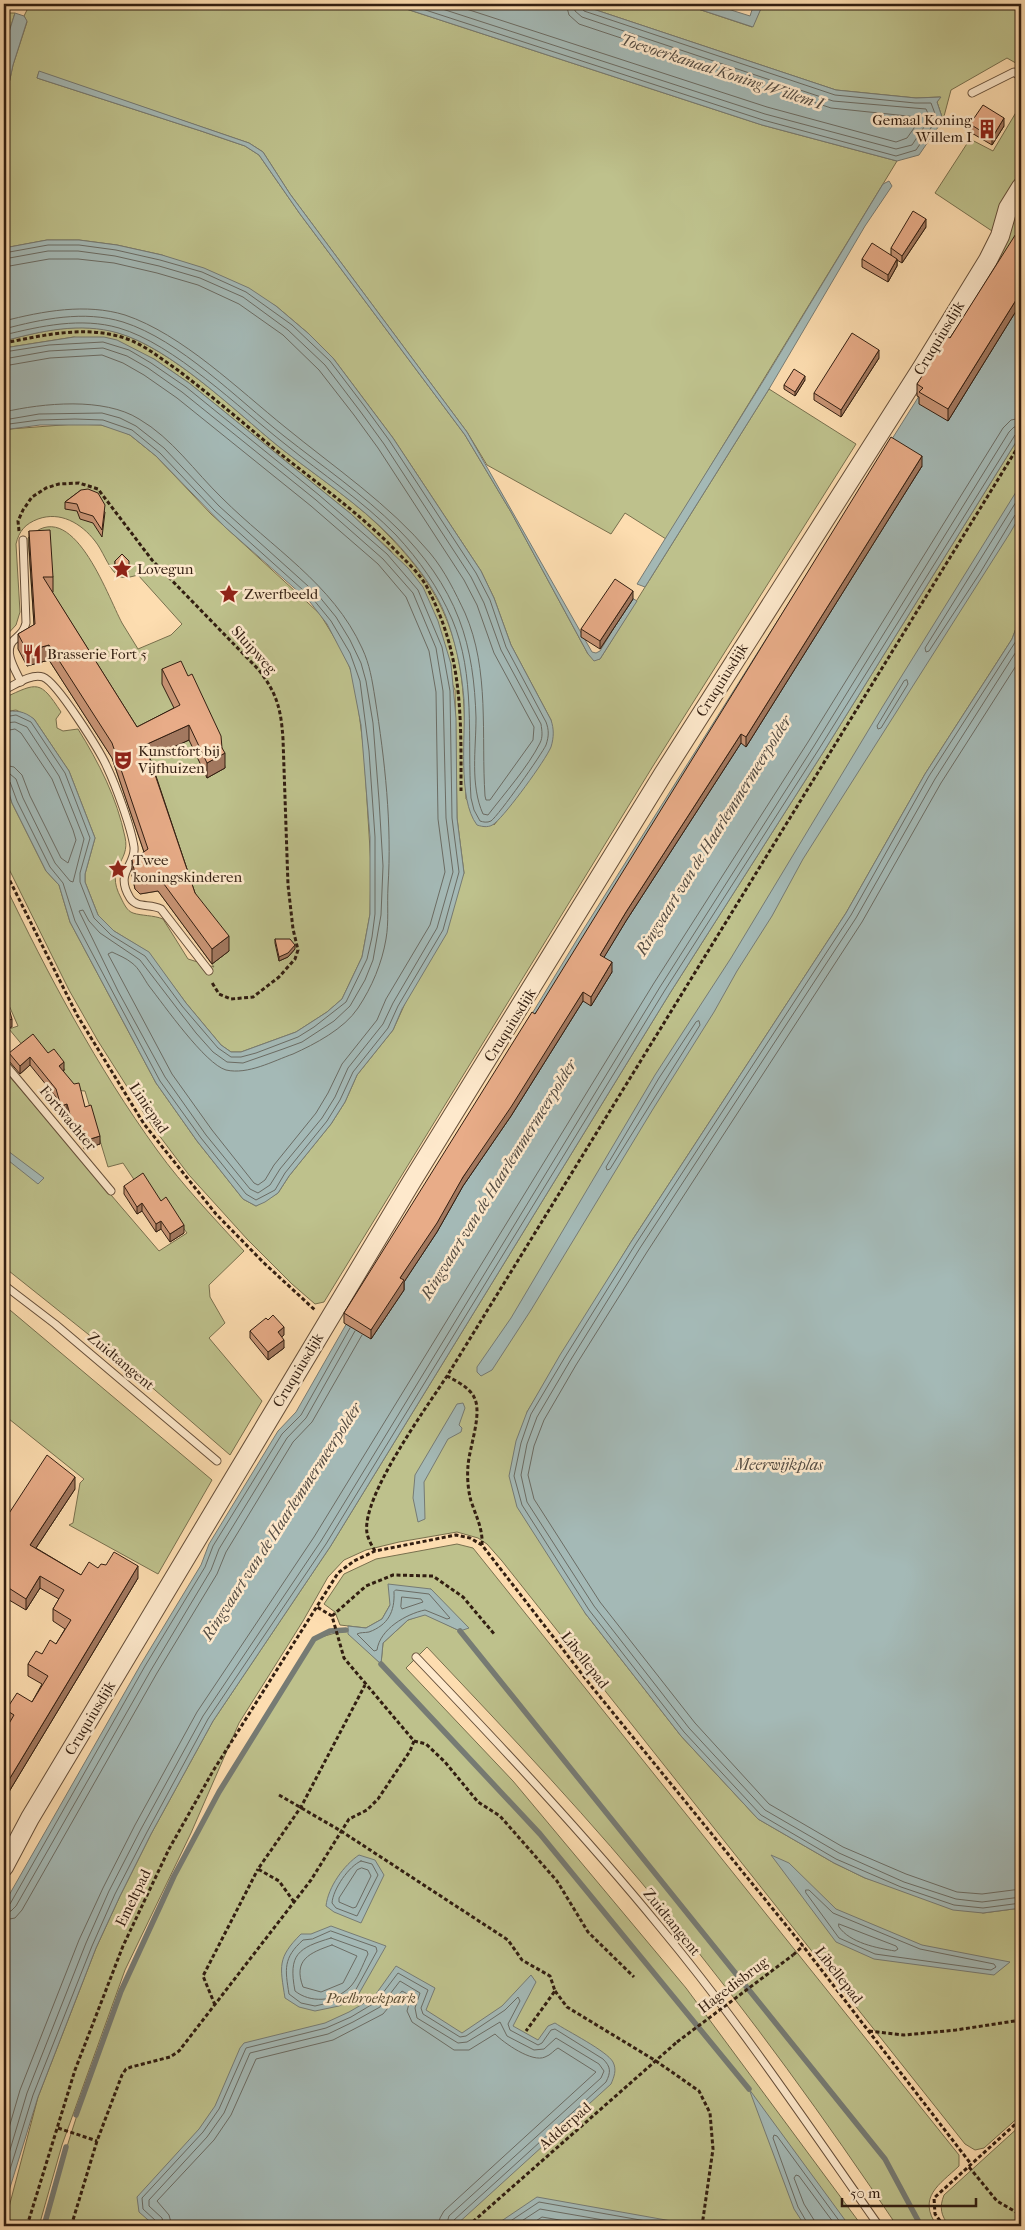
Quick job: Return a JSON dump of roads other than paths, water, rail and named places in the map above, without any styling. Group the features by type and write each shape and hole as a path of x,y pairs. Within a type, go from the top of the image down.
{"street":[{"name":"Cruquiusdijk","path":"4,1867 30,1818 329,1320 664,774 906,393 988,260 1000,236 1008,208 1021,187"}],"lane":[{"path":"972,93 1014,72 1021,77"},
{"path":"21,682 9,654 10,645 22,633 26,623 23,540"},
{"path":"4,690 37,677 43,677 53,684 95,745 108,769 133,844 133,856 124,876 131,899 135,904 161,909 209,971"},
{"name":"Fortwachter","path":"4,1063 111,1191"},
{"name":"Zuidtangent","path":"4,1285 107,1367 217,1461"},
{"name":"Zuidtangent","path":"416,1657 559,1808 661,1928 752,2046 879,2226"}],"water":[{"name":"Toevoerkanaal Koning Willem I","path":"391,4 578,4 836,90 916,98 941,97 937,102 943,120 919,155 897,161 762,125"},
{"path":"683,4 712,4 750,16 754,4 763,4 753,27"},
{"path":"15,13 24,16 27,21 13,65 4,107 4,48"},
{"path":"39,71 249,143 263,152 290,194 467,432 592,652 600,651 632,598 637,601 600,659 594,661 588,654 511,512 465,435 300,214 259,155 245,146 37,78"},
{"path":"889,181 892,186 865,226 769,389 645,587 637,584 883,184"},
{"name":"Ringvaart van de Haarlemmermeerpolder","path":"1021,234 1021,434 824,751 670,993 330,1547 213,1721 151,1834 96,1948 38,2097 4,2207 4,1904 141,1664 201,1565 209,1544 278,1431 296,1412 391,1246 578,938"},
{"path":"47,240 79,240 117,245 162,255 204,268 249,288 276,306 309,334 333,358 393,438 481,571 494,598 511,645 551,720 553,736 551,747 534,775 493,825 486,827 477,825 471,814 465,783 464,700 457,652 439,601 418,568 392,538 365,513 278,446 222,398 159,352 118,333 89,328 46,331 4,341 4,248"},
{"path":"74,337 104,337 117,340 154,359 189,383 351,514 408,568 423,587 438,621 451,664 456,718 457,818 464,873 447,933 402,1009 393,1030 357,1075 345,1102 331,1124 289,1176 278,1193 256,1206 243,1199 197,1141 156,1083 70,922 59,885 46,871 12,803 4,776 4,712 20,712 34,719 69,771 95,838 85,874 85,882 98,915 114,931 149,952 186,1003 221,1045 231,1052 241,1052 296,1032 327,1012 342,999 362,957 370,914 370,837 361,725 350,668 327,624 310,602 225,527 156,456 130,435 101,425 40,425 10,429 4,434 4,348"},
{"path":"1021,484 1021,514 1010,533 803,859 772,916 531,1310 492,1370 481,1376 477,1372 477,1367 511,1318 655,1075 731,958 883,706"},
{"name":"Meerwijkplas","path":"1021,615 1021,1908 983,1913 953,1910 865,1878 834,1863 758,1819 681,1736 585,1613 517,1507 509,1476 516,1441 527,1412 560,1355 631,1242 846,913 925,774 1012,639"},
{"path":"4,1148 44,1178 38,1184 4,1157"},
{"path":"463,1403 465,1408 459,1425 462,1428 461,1432 448,1439 424,1482 425,1519 418,1522 413,1498 415,1475 457,1404"},
{"path":"388,1584 431,1589 469,1628 460,1631 425,1615 408,1620 383,1643 381,1664 348,1634 348,1626 366,1628 382,1619 390,1605"},
{"path":"359,1855 375,1860 384,1875 361,1923 334,1912 326,1906 333,1884 353,1859"},
{"path":"771,1855 789,1863 836,1909 922,1945 1010,1962 994,1975 874,1959 836,1942"},
{"path":"331,1926 386,1946 357,1997 339,2006 315,2011 299,2007 285,1998 282,1978 284,1956 301,1934 311,1934"},
{"path":"396,1966 435,1988 426,2010 462,2033 502,2006 531,1975 536,1982 513,2026 538,2040 548,2026 555,2023 586,2041 603,2052 613,2062 615,2071 611,2084 455,2226 155,2226 139,2212 137,2197 199,2129 215,2106 240,2048 244,2043 325,2023 349,2012 373,1998"},
{"path":"749,2089 849,2226 805,2226 794,2209"},
{"path":"537,2197 694,2225 494,2226"}],"waterway":[{"path":"76,2115 121,1991 174,1876 219,1792 314,1639 330,1631 346,1630"},
{"path":"460,1631 885,2159 921,2226"},
{"path":"381,1664 540,1834 749,2089"},
{"path":"44,2226 66,2147"}],"place":[{"name":"Gemaal Koning Willem I","path":"987,129"},
{"name":"Lovegun","path":"122,569"},
{"name":"Zwerfbeeld","path":"229,594"},
{"name":"Brasserie Fort 5","path":"32,654"},
{"name":"Kunstfort bij Vijfhuizen","path":"123,760"},
{"name":"Twee koningskinderen","path":"118,869"}],"park label":[{"name":"Poelbroekpark","path":"371,1998"}]}
